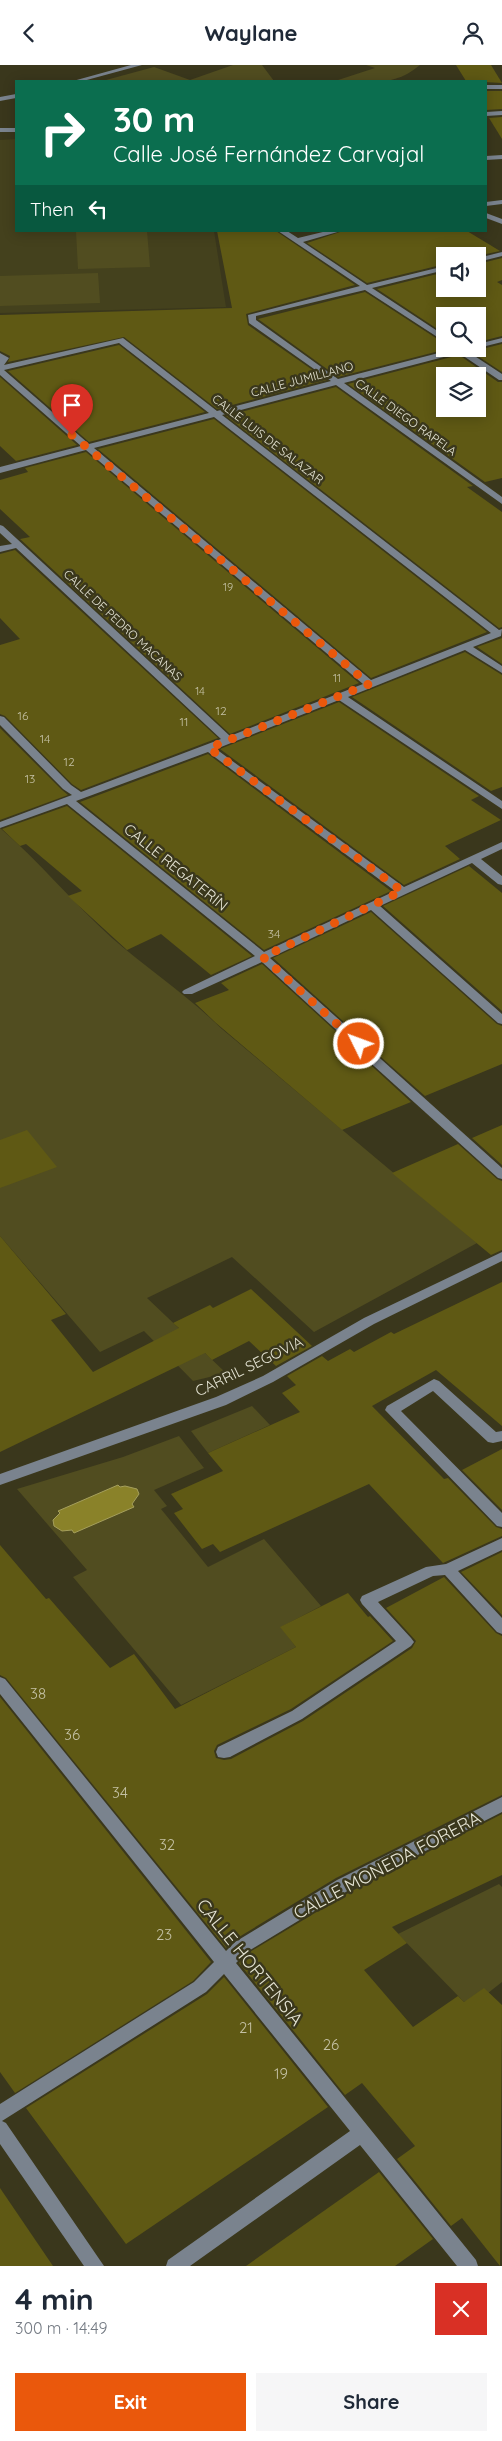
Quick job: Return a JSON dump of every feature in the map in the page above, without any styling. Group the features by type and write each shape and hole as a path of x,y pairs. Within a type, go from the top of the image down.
{"street":[{"path":"80,80 139,65"},
{"path":"487,87 502,87"},
{"path":"0,99 15,95"},
{"path":"487,114 502,113"},
{"path":"0,130 15,130"},
{"path":"487,158 502,157"},
{"path":"487,204 502,202"},
{"path":"487,215 502,222"},
{"path":"283,232 436,334"},
{"path":"296,241 333,232"},
{"path":"486,258 502,254"},
{"path":"363,287 436,269"},
{"name":"CALLE DIEGO RAPELA","path":"363,287 252,315 252,321 502,501"},
{"name":"CALLE LUIS DE SALAZAR","path":"0,368 120,340 500,633"},
{"path":"486,344 502,340"},
{"path":"0,355 5,359 0,368 87,447 369,684"},
{"name":"CALLE JUMILLANO","path":"0,470 436,356"},
{"path":"472,357 502,378"},
{"name":"CALLE DE PEDRO MACANAS","path":"0,528 228,741"},
{"path":"0,549 18,545"},
{"path":"1,825 76,799 228,741 500,633"},
{"path":"465,646 502,670"},
{"path":"340,696 502,806"},
{"name":"CALLE REGATERÍN","path":"0,719 67,787 76,799 263,957 359,1044"},
{"path":"209,748 402,891"},
{"path":"188,992 502,845"},
{"path":"473,858 502,881"},
{"path":"372,905 502,1020"},
{"path":"368,1054 502,1175"},
{"name":"CARRIL SEGOVIA","path":"0,1481 221,1401 268,1379 369,1321 502,1256"},
{"path":"502,1436 493,1437 434,1385 392,1410 502,1522"},
{"path":"224,1753 297,1715 406,1642 367,1600 431,1571 448,1569 502,1544"},
{"path":"448,1569 502,1628"},
{"name":"CALLE HORTENSIA","path":"0,1683 469,2266"},
{"name":"CALLE MONEDA FORERA","path":"0,2114 200,1987 241,1947 343,1885 502,1804"},
{"path":"0,2129 95,2266"},
{"path":"175,2266 362,2133"}],"shaded area":[{"path":"233,65 262,65 273,80 190,80"},
{"path":"366,65 420,65 400,77 390,80 338,80 375,68"},
{"path":"154,67 190,80 106,80"},
{"path":"15,139 15,232 214,232 226,307 0,313 0,140"},
{"path":"76,232 147,232 150,267 78,269"},
{"path":"98,273 100,303 0,306 0,276"},
{"path":"0,828 112,938 196,1005 222,1029 477,1243 314,1332 232,1257 147,1298 226,1373 193,1381 144,1331 100,1352 0,1236"},
{"path":"252,1406 270,1425 208,1453 191,1431"},
{"path":"179,1436 204,1468 154,1490 167,1506 161,1509 208,1567 264,1539 321,1606 281,1627 296,1647 181,1705 73,1577 87,1570 17,1489 123,1457"},
{"path":"118,1485 120,1487 125,1486 137,1489 139,1494 132,1504 134,1507 74,1533 72,1530 62,1531 54,1526 53,1520 60,1513 58,1511"},
{"path":"499,1884 502,1887 502,1982 488,1993 464,2002 398,1934"}],"building":[{"path":"456,65 491,65 502,83 487,82 487,80 465,80"},
{"path":"487,91 502,91 502,109 487,110"},
{"path":"502,117 502,139 489,118"},
{"path":"217,232 277,232 355,285 246,314 248,325 327,380 217,409 124,337 8,362 10,356 0,351 0,315 232,308"},
{"path":"340,232 469,232 500,251 486,254 486,247 436,247 436,266 367,283 307,243"},
{"path":"502,258 502,280 497,282 502,285 502,336 486,340 486,307 436,307 436,328 377,289 436,274 436,297 486,297 486,262"},
{"path":"365,292 436,338 436,352 338,377 258,319"},
{"path":"502,344 502,372 479,357 486,357 486,348"},
{"path":"119,345 205,412 89,442 8,371"},
{"path":"451,357 462,357 476,367 436,367 436,417 486,417 486,374 498,382 502,382 502,478 485,482 348,384"},
{"path":"0,377 77,445 16,461 0,446"},
{"path":"336,387 473,486 467,487 502,512 502,627 499,628 226,416"},
{"path":"214,419 487,632 371,678 98,449"},
{"path":"86,452 359,683 230,734 20,539 30,537 0,509 0,480 28,472 25,468"},
{"path":"15,550 218,738 81,790 72,784 5,716 0,714 0,645 20,639 0,618 0,554"},
{"path":"502,638 502,664 477,647"},
{"path":"465,652 502,675 502,787 491,791 352,697"},
{"path":"339,702 479,796 471,800 501,820 445,846 460,859 404,885 220,749"},
{"path":"0,728 62,790 68,795 0,820"},
{"path":"208,754 391,891 264,950 80,802"},
{"path":"67,806 252,956 211,975 161,934 127,950 68,896 82,891 26,844 20,846 2,829"},
{"path":"469,866 502,893 502,1011 383,906"},
{"path":"371,912 497,1024 502,1026 502,1064 425,1096 373,1050 364,1049 360,1053 363,1058 411,1102 342,1130 195,1003 229,990 221,983 262,964 354,1048 363,1049 367,1045 364,1040 273,958"},
{"path":"502,1125 502,1165 472,1138"},
{"path":"27,1130 57,1167 0,1188 0,1140"},
{"path":"458,1144 497,1179 502,1181 502,1250 491,1255 392,1173"},
{"path":"0,1236 66,1314 51,1320 93,1372 179,1328 173,1323 210,1305 213,1308 251,1289 312,1346 276,1366 249,1341 212,1360 205,1353 0,1452"},
{"path":"502,1282 502,1426 436,1370 372,1406 444,1479 448,1478 496,1527 502,1529 502,1536 443,1563 369,1484 220,1552 213,1544 202,1549 174,1513 183,1509 171,1494 223,1471 208,1453 300,1412 282,1393 296,1385 287,1376 322,1356 328,1361 350,1349 354,1352 391,1332 394,1334"},
{"path":"502,1449 502,1510 462,1470"},
{"path":"0,1545 46,1599 49,1598 110,1668 134,1654 175,1709 296,1647 280,1627 348,1593 368,1617 370,1616 393,1641 291,1709 217,1745 214,1751 216,1758 224,1760 231,1759 303,1721 412,1648 416,1641 386,1608 444,1577 496,1633 502,1636 502,1795 336,1878 234,1940 226,1948 6,1678 0,1675"},
{"path":"502,1552 502,1615 461,1572"},
{"path":"0,1697 211,1962 193,1981 15,2093 0,2072"},
{"path":"502,1814 502,1875 392,1927 407,1943 364,1970 413,2027 458,1996 464,2002 484,1988 502,2005 500,2266 462,2218 451,2226 397,2159 415,2146 362,2083 345,2095 239,1963 248,1953 350,1892"},
{"path":"224,1977 328,2107 126,2244 26,2108 207,1994"},
{"path":"379,2172 433,2239 395,2266 246,2266"},
{"path":"0,2188 53,2266 0,2266"}],"route":[{"path":"72,435 369,684 209,748 402,891 263,957 359,1044"}]}
